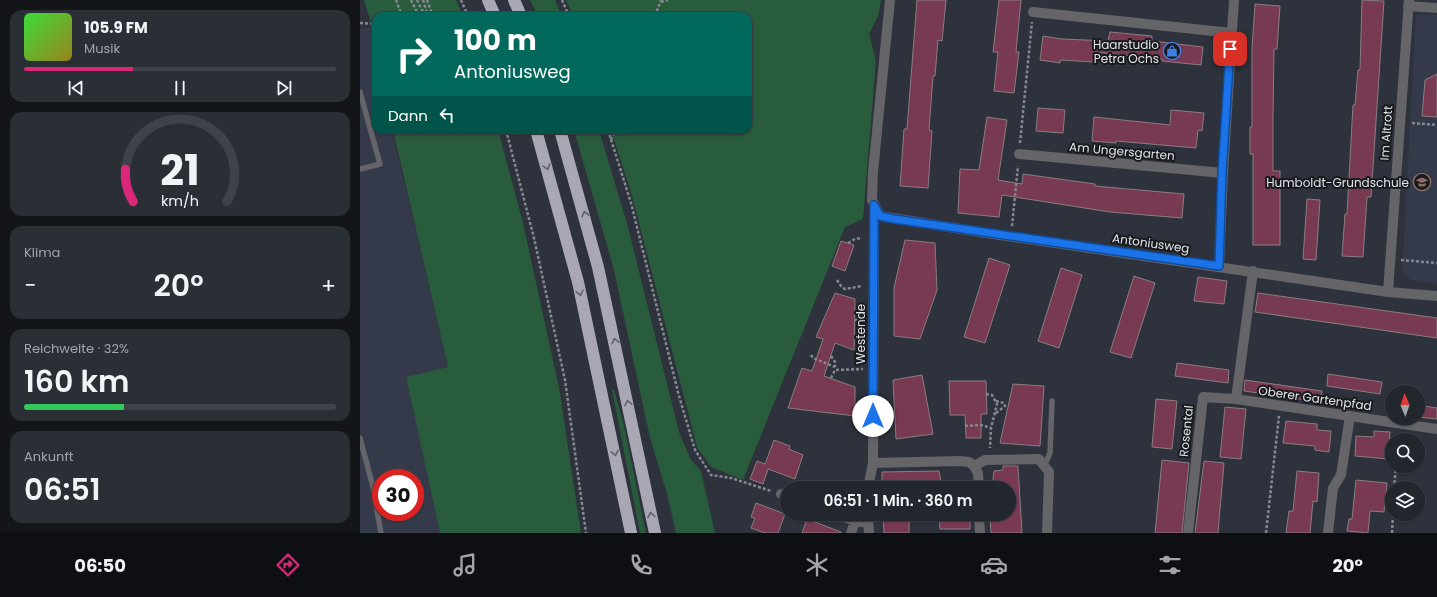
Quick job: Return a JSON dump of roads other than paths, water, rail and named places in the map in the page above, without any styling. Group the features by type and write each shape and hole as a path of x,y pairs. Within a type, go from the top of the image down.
{"highway":[{"path":"488,0 493,12"},
{"path":"514,0 519,12"},
{"path":"537,134 578,282 631,533"},
{"path":"561,134 598,267 655,533"}],"street":[{"name":"Westende","path":"869,481 873,463 873,202 875,156 890,0"},
{"path":"1219,266 1222,173 1234,0"},
{"path":"1409,3 1437,8"},
{"name":"Im Altrott","path":"1388,292 1409,3"},
{"path":"1033,12 1232,33"},
{"name":"Am Ungersgarten","path":"1019,154 1222,173"},
{"name":"Antoniusweg","path":"873,202 880,216 894,219 1388,292 1437,296"},
{"path":"1236,399 1253,271"},
{"name":"Rosental","path":"1188,533 1203,397 1236,399"},
{"name":"Oberer Gartenpfad","path":"1236,399 1437,429"},
{"path":"1328,533 1333,488 1341,475 1350,416"},
{"path":"974,466 985,460 1039,459 1049,472 1047,533"},
{"path":"873,463 969,462 974,466 978,473 979,481"},
{"path":"851,533 855,521 868,523"},
{"path":"979,521 980,533"}],"lane":[{"path":"360,92 380,164 360,169"},
{"path":"1044,466 1050,453 1052,401"},
{"path":"360,438 372,483 381,533"}],"place":[{"name":"Haarstudio Petra Ochs","path":"1172,51"},
{"name":"Humboldt-Grundschule","path":"1422,182"}]}
